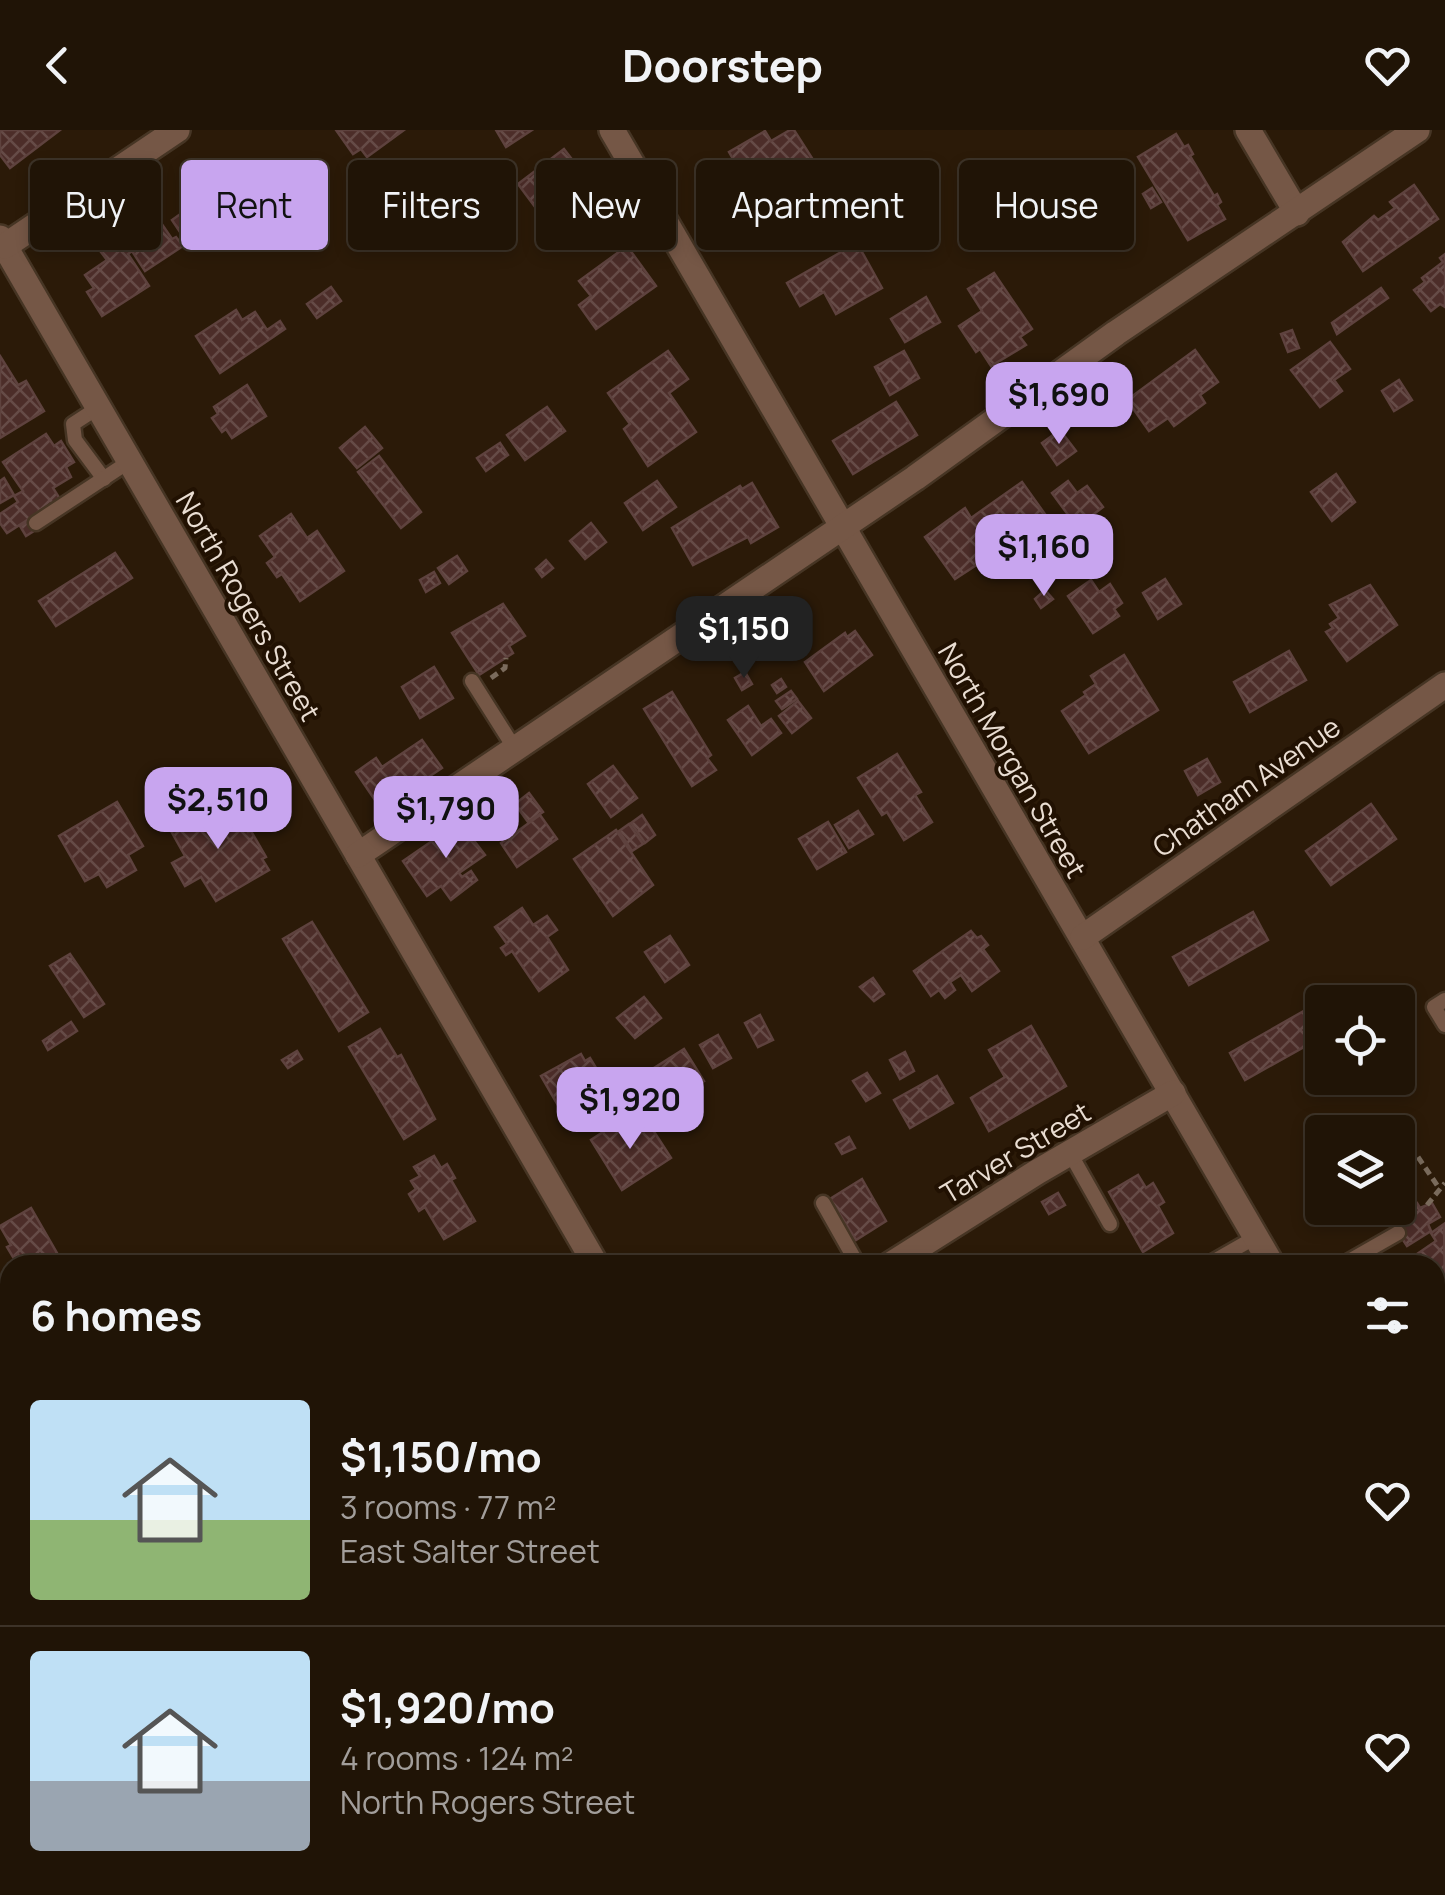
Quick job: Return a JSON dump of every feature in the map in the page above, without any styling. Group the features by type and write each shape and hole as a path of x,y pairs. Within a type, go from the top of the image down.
{"street":[{"path":"5,256 177,130"},
{"name":"North Morgan Street","path":"612,130 1266,1255"},
{"path":"1248,130 1297,213"},
{"path":"358,855 1417,130"},
{"name":"North Rogers Street","path":"5,256 99,407 590,1255"},
{"name":"Chatham Avenue","path":"1082,937 1445,685"},
{"name":"Tarver Street","path":"906,1255 1173,1093"}],"lane":[{"path":"99,407 73,424 75,440 104,478"},
{"path":"36,524 130,461"},
{"path":"472,681 515,749"},
{"path":"1445,1000 1434,1007 1445,1025"},
{"path":"1070,1153 1110,1224"},
{"path":"823,1203 852,1255"},
{"path":"1360,1255 1398,1233"},
{"path":"1224,1255 1256,1237"}],"path":[{"path":"1418,1157 1442,1185 1427,1205"}],"building":[{"path":"0,130 60,130 10,168 0,155"},
{"path":"336,130 404,130 367,157 361,149 353,154"},
{"path":"496,130 532,130 506,147"},
{"path":"794,130 812,158 734,160 729,152 765,131 771,141"},
{"path":"1176,134 1184,147 1188,145 1193,154 1190,156 1214,196 1217,194 1221,202 1217,205 1225,219 1188,240 1138,157"},
{"path":"564,149 572,160 550,160"},
{"path":"536,170 536,208 518,184"},
{"path":"1414,185 1438,219 1363,271 1343,242 1374,216 1378,220 1395,208 1390,202"},
{"path":"1152,188 1161,202 1151,208 1143,194"},
{"path":"181,214 181,234 172,220"},
{"path":"161,223 172,239 176,237 181,243 181,247 145,271 132,251 128,254 149,286 102,316 87,292 94,288 85,275 107,260 101,252 161,250"},
{"path":"622,250 630,250 656,286 596,329 579,305 591,296 579,281"},
{"path":"845,250 861,250 882,288 836,314 824,292 800,306 787,283"},
{"path":"1445,254 1445,307 1440,304 1431,311 1414,290 1425,282 1422,278 1443,262 1440,258"},
{"path":"994,273 1032,329 1020,337 1026,345 991,366 959,326 982,311 968,289"},
{"path":"331,287 341,301 317,318 307,304"},
{"path":"1381,288 1388,298 1337,334 1332,323"},
{"path":"926,297 940,322 905,342 891,319"},
{"path":"236,310 242,320 255,312 267,330 280,321 285,329 220,373 196,336"},
{"path":"1292,330 1299,348 1288,352 1281,334"},
{"path":"1330,342 1350,369 1334,380 1342,391 1320,407 1291,370"},
{"path":"1195,350 1218,382 1200,395 1205,403 1174,426 1168,418 1149,431 1127,400"},
{"path":"668,351 688,379 669,393 696,432 648,466 624,429 630,424 608,393"},
{"path":"904,351 919,378 890,395 875,367"},
{"path":"0,356 18,385 26,381 44,411 0,438"},
{"path":"1399,380 1412,400 1394,411 1382,391"},
{"path":"247,385 266,416 232,438 212,418 218,414 214,407"},
{"path":"896,402 917,435 853,474 833,441"},
{"path":"547,407 565,431 525,460 507,435"},
{"path":"365,427 382,448 357,468 340,448"},
{"path":"1060,430 1076,451 1057,465 1042,443"},
{"path":"46,434 54,446 61,441 74,462 66,467 71,477 53,488 60,499 7,533 0,523 0,514 18,502 14,496 23,491 3,462"},
{"path":"500,443 508,455 486,471 477,458"},
{"path":"379,456 421,512 401,528 358,472"},
{"path":"1336,474 1355,502 1332,521 1311,492"},
{"path":"4,478 14,495 0,503 0,481"},
{"path":"657,481 676,507 643,530 625,503"},
{"path":"1068,481 1077,493 1087,486 1103,507 1077,527 1052,493"},
{"path":"1022,482 1047,517 1023,534 1029,541 1010,555 1004,547 955,579 925,537 965,508 971,518"},
{"path":"752,483 778,527 751,543 748,537 693,565 672,528 740,486 742,489"},
{"path":"291,514 307,538 317,531 344,571 300,601 282,574 277,577 267,563 275,557 260,536"},
{"path":"32,520 37,529 26,536 20,526"},
{"path":"591,523 606,542 585,559 570,541"},
{"path":"115,553 132,578 56,626 39,601"},
{"path":"457,556 467,571 449,584 438,568"},
{"path":"546,560 553,568 542,577 536,569"},
{"path":"434,572 440,583 426,592 420,580"},
{"path":"1165,579 1181,604 1158,619 1143,593"},
{"path":"1091,580 1099,592 1110,584 1122,603 1114,609 1119,616 1093,633 1068,596"},
{"path":"1370,585 1397,625 1347,661 1326,632 1339,618 1330,605"},
{"path":"1045,590 1053,599 1041,608 1035,599"},
{"path":"503,604 525,636 509,646 513,653 479,675 452,633"},
{"path":"855,631 872,655 824,691 805,662 845,633 847,637"},
{"path":"1289,651 1306,680 1250,712 1234,682"},
{"path":"1124,655 1158,710 1089,753 1062,711 1096,684 1091,676"},
{"path":"434,667 453,698 420,718 402,687"},
{"path":"745,672 752,684 742,690 735,678"},
{"path":"781,679 786,687 777,693 772,685"},
{"path":"791,691 797,699 782,709 776,701"},
{"path":"672,692 711,755 707,758 716,770 692,786 644,709"},
{"path":"798,701 811,718 792,733 779,716"},
{"path":"748,706 761,726 771,719 781,733 752,755 728,720"},
{"path":"422,740 442,768 381,809 356,772 376,758 382,767"},
{"path":"897,754 921,792 915,795 932,822 904,840 887,812 882,815 858,778"},
{"path":"1207,759 1220,782 1198,795 1185,771"},
{"path":"613,766 637,798 611,817 588,784"},
{"path":"529,793 543,812 528,822 515,804"},
{"path":"215,801 228,824 238,818 251,831 269,870 216,901 201,877 185,886 172,863 185,856 171,831"},
{"path":"117,802 143,846 128,855 136,870 107,887 99,874 85,881 59,836"},
{"path":"1371,804 1396,839 1331,885 1306,851"},
{"path":"858,811 873,834 849,848 835,825"},
{"path":"540,815 557,839 517,867 501,843"},
{"path":"642,815 655,835 645,843 631,823"},
{"path":"464,819 485,855 459,873 462,877 471,871 477,880 451,900 441,886 427,896 403,861"},
{"path":"828,822 846,852 817,869 799,839"},
{"path":"629,824 643,844 632,851 619,831"},
{"path":"616,830 653,885 613,916 574,859"},
{"path":"522,908 533,925 547,916 557,930 547,937 568,970 539,991 512,951 506,955 501,948 507,944 495,927"},
{"path":"1253,912 1268,940 1189,985 1173,957"},
{"path":"312,922 368,1012 339,1031 283,939"},
{"path":"971,931 988,945 983,949 999,971 972,991 961,975 950,982 955,990 945,998 939,990 931,996 914,971"},
{"path":"670,936 689,965 665,982 645,952"},
{"path":"70,954 104,1004 84,1017 50,966"},
{"path":"873,978 884,994 874,1001 860,987"},
{"path":"644,997 661,1018 635,1038 617,1018"},
{"path":"1305,1010 1305,1046 1245,1080 1230,1053"},
{"path":"760,1015 773,1040 758,1047 745,1023"},
{"path":"71,1022 77,1031 48,1050 43,1041"},
{"path":"1031,1026 1066,1086 989,1131 971,1098 1005,1077 989,1050"},
{"path":"380,1029 397,1057 401,1055 435,1119 404,1139 349,1047"},
{"path":"718,1035 731,1058 713,1068 700,1045"},
{"path":"684,1049 704,1081 661,1108 643,1075"},
{"path":"297,1051 302,1059 288,1068 282,1060"},
{"path":"905,1052 914,1071 900,1079 890,1060"},
{"path":"581,1054 585,1061 590,1058 603,1090 563,1114 541,1076"},
{"path":"867,1073 880,1093 866,1101 853,1081"},
{"path":"937,1076 953,1103 910,1128 894,1100"},
{"path":"626,1117 638,1135 651,1127 671,1158 622,1190 591,1140"},
{"path":"849,1137 855,1148 842,1154 836,1144"},
{"path":"434,1156 441,1168 447,1164 455,1178 451,1180 475,1221 444,1239 425,1207 419,1211 409,1194 416,1189 411,1181 420,1176 414,1167"},
{"path":"1138,1175 1146,1188 1153,1183 1164,1202 1158,1206 1173,1233 1143,1252 1109,1192"},
{"path":"862,1179 886,1221 856,1240 830,1199"},
{"path":"1058,1193 1065,1205 1049,1214 1042,1202"},
{"path":"1432,1203 1440,1217 1428,1224 1431,1231 1407,1246 1393,1225 1415,1225 1415,1204 1420,1208"},
{"path":"31,1208 57,1253 12,1255 7,1247 11,1245 0,1226"},
{"path":"1444,1224 1444,1255 1416,1255 1436,1241 1431,1233"}]}
